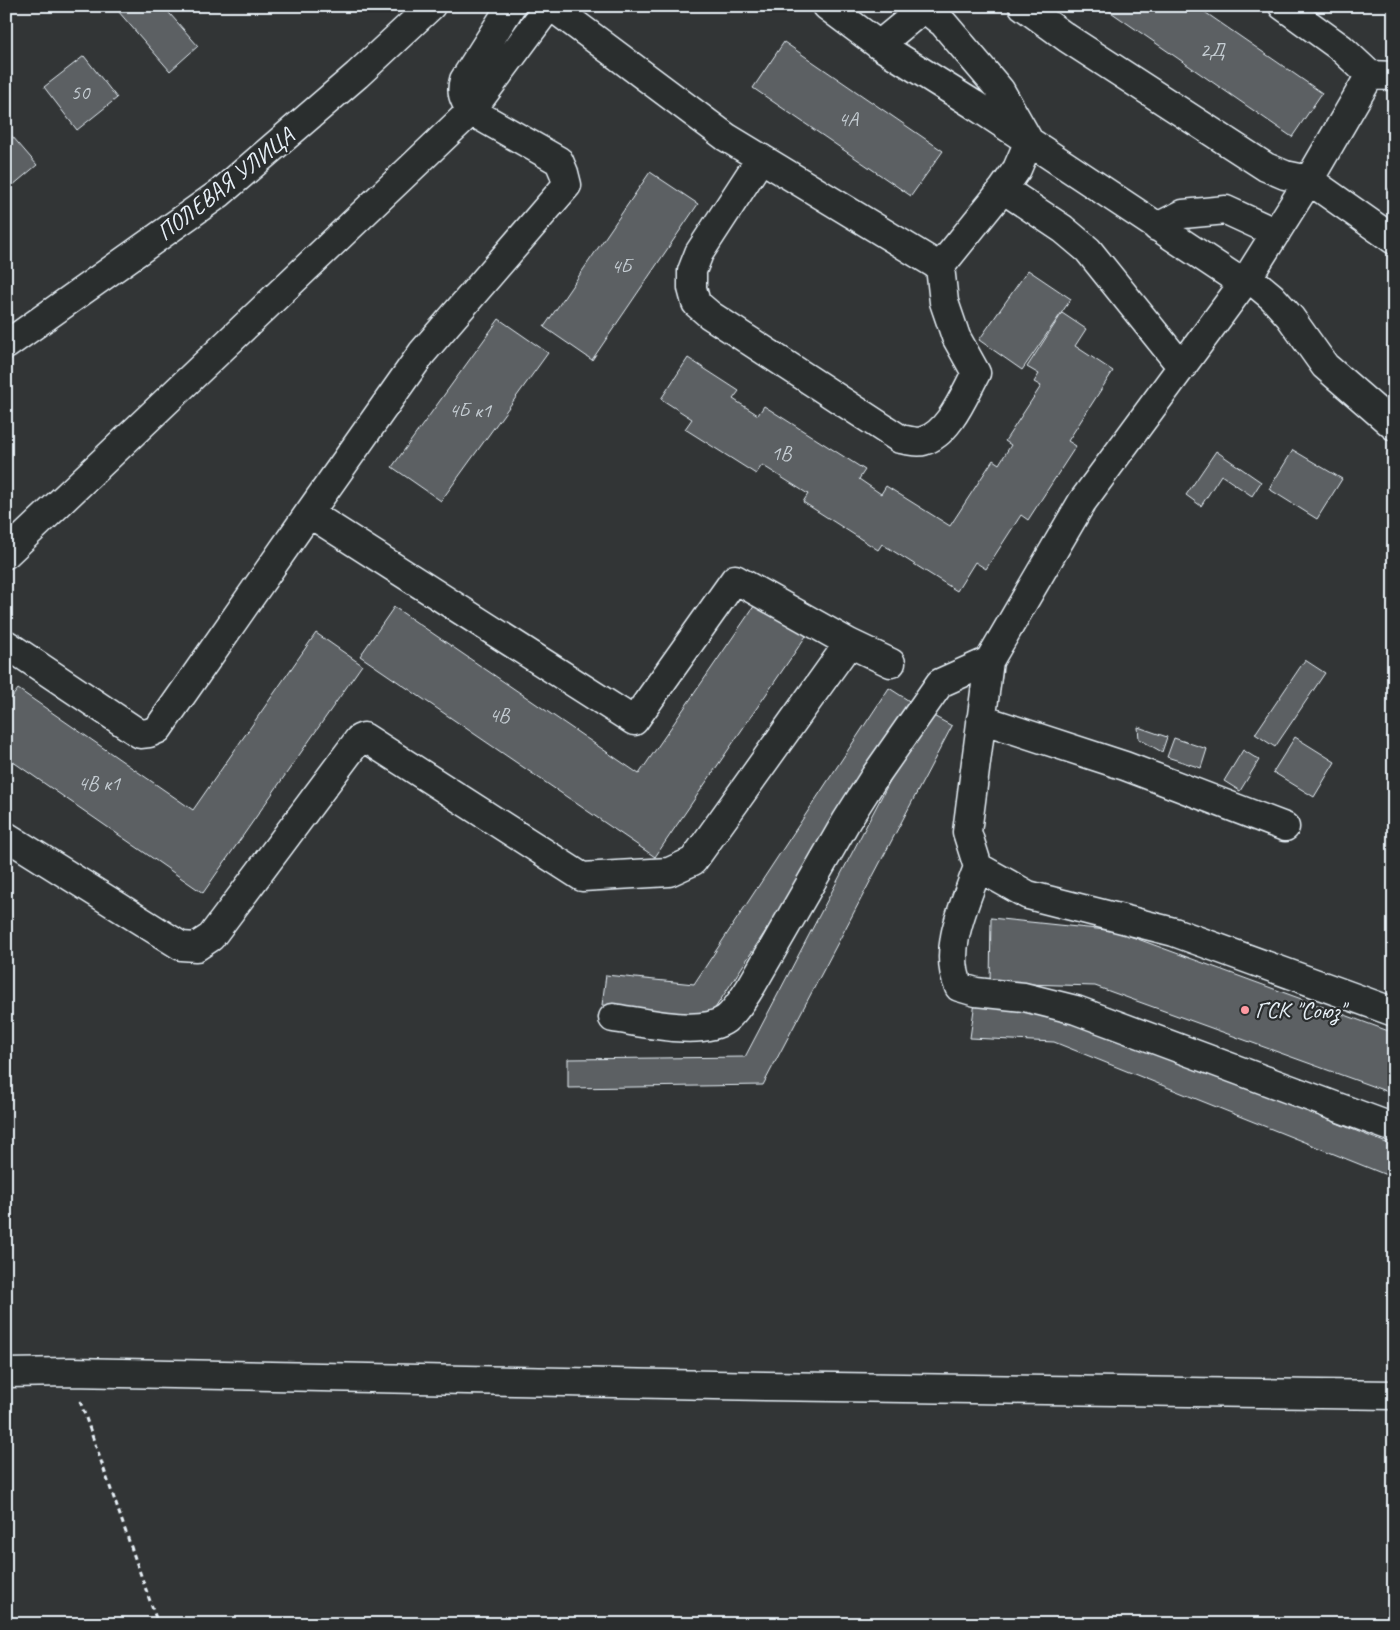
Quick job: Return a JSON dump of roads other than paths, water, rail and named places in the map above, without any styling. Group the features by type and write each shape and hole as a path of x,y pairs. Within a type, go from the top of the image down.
{"street":[{"name":"ПОЛЕВАЯ УЛИЦА","path":"6,346 220,193 357,76 431,6"},
{"path":"6,644 140,734 149,734 158,728 422,353 567,185 558,161 471,111 461,89 464,80 511,6"},
{"path":"6,554 471,111 550,6 726,137 940,267"},
{"path":"827,6 879,45 1157,226 1272,297 1290,317 1325,366 1394,426"},
{"path":"1024,6 1067,38 1266,167 1285,175 1309,180 1394,240"},
{"path":"1283,6 1382,76 1309,180 1246,280 1082,502 988,661 967,832 978,867 955,932 953,974 959,987 976,992 1024,997 1076,1010 1394,1128"},
{"path":"879,45 919,12 927,9 943,23 1000,90 1029,141"},
{"path":"761,158 700,253 692,271 692,288 696,303 710,315 900,438 922,442 939,434 951,418 976,373 956,337 944,302 940,267 1017,169 1029,141"},
{"path":"1003,188 1063,229 1088,250 1182,367"},
{"path":"1157,226 1183,214 1226,210 1276,233"},
{"path":"309,513 634,721 735,580 849,643 892,663"},
{"path":"6,836 181,946 196,947 211,938 359,738 364,737 582,877 669,872 693,861 849,643"},
{"path":"613,1018 690,1029 715,1025 726,1019 752,985 847,820 875,776 940,683 988,661"},
{"path":"981,719 1125,766 1285,827"},
{"path":"978,867 1028,896 1174,932 1394,1012"},
{"path":"6,1373 70,1372 775,1386 1394,1395"}],"place":[{"name":"ГСК \"Союз\"","path":"1245,1010"}]}
